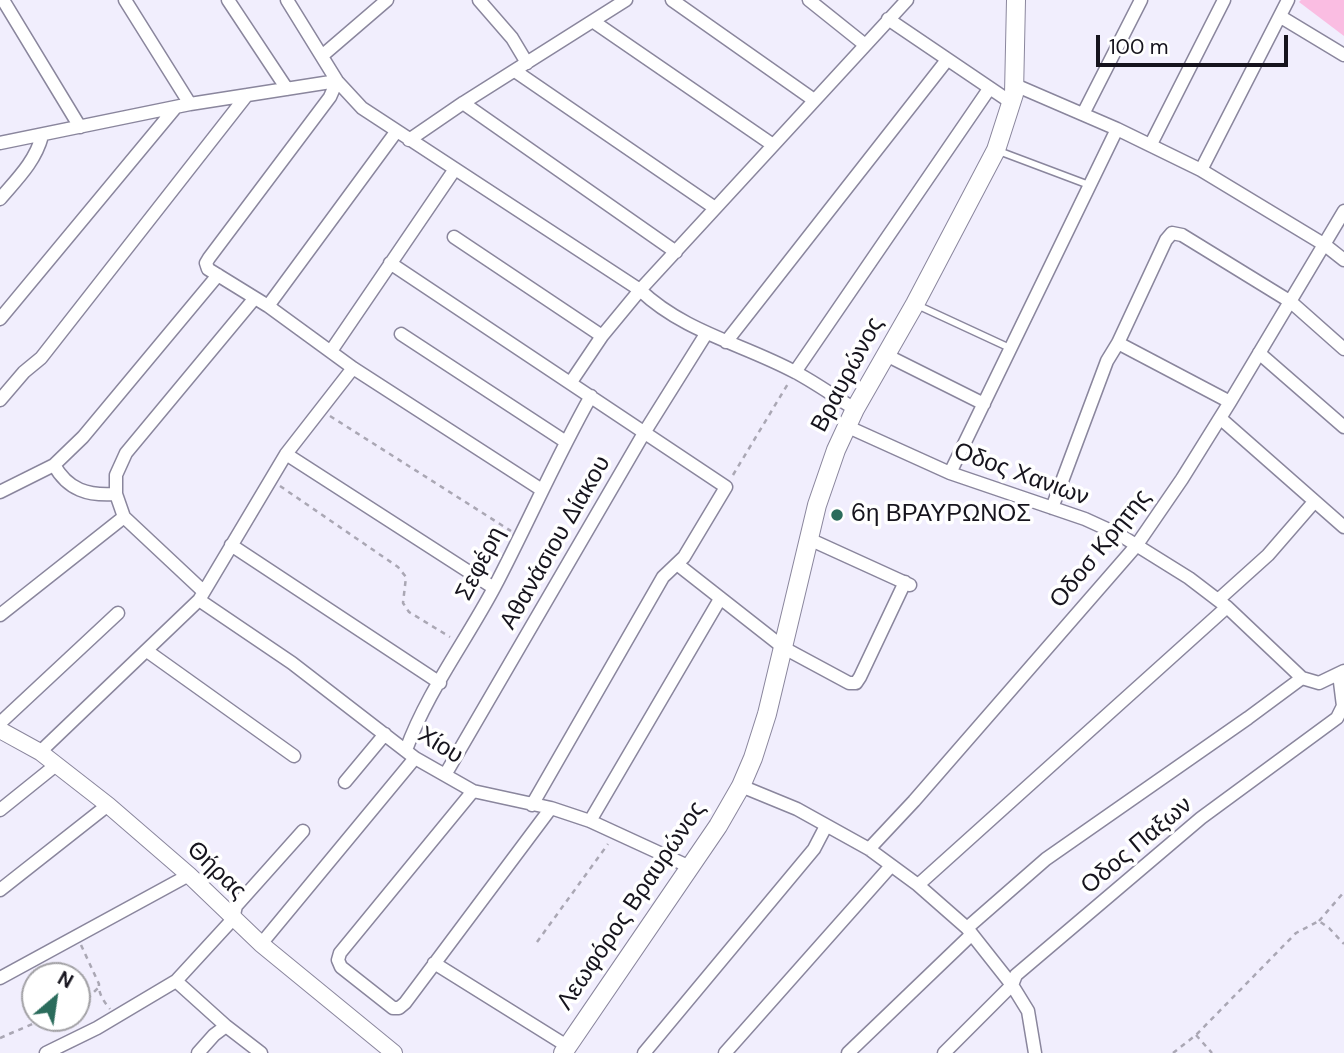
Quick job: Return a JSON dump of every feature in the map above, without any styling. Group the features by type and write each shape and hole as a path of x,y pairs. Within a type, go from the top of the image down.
{"main road":[{"name":"Βραυρώνος","path":"741,786 753,758 784,648 808,539 826,478 846,426 915,304 996,150 1014,94 1016,0"},
{"name":"Λεωφόρος Βραυρώνος","path":"566,1049 690,867 741,786"}],"street":[{"path":"3,0 79,127"},
{"path":"125,0 190,104"},
{"path":"228,0 287,89"},
{"path":"287,0 337,81 362,108 640,290 657,306 706,334 795,372 855,409"},
{"path":"323,55 387,0"},
{"path":"478,0 512,38 527,63"},
{"path":"409,140 626,0"},
{"path":"672,0 814,100"},
{"path":"809,0 864,44"},
{"path":"571,382 602,336 640,290 907,0"},
{"path":"1083,114 1141,0"},
{"path":"1151,144 1224,0"},
{"path":"1201,170 1283,5 1344,55"},
{"path":"888,19 989,89 1083,114 1151,144 1201,170 1325,245 1344,260"},
{"path":"594,22 773,145"},
{"path":"726,342 947,60"},
{"path":"515,71 715,208"},
{"path":"0,143 190,104 337,81"},
{"path":"337,81 330,97 209,258 206,263 208,269 268,306 353,368 542,490"},
{"path":"795,372 989,89"},
{"path":"0,400 24,372 41,358 247,95"},
{"path":"463,103 676,252"},
{"path":"0,319 176,107"},
{"path":"950,473 1117,128"},
{"path":"268,306 396,132"},
{"path":"0,199 30,165 42,136"},
{"path":"331,351 455,169"},
{"name":"Οδοσ Κρητης","path":"869,849 1136,546 1230,402 1344,211"},
{"path":"1052,508 1107,361 1166,240 1172,233 1182,235 1291,302 1344,349"},
{"path":"454,237 602,336"},
{"path":"390,263 726,487 677,564 663,577 532,805"},
{"path":"0,492 54,466 82,437 218,275"},
{"path":"0,615 124,517 116,494 116,475 126,453 254,299"},
{"path":"401,334 566,442"},
{"name":"Αθανάσιου Δίακου","path":"445,775 644,433 706,334"},
{"path":"1118,343 1230,402"},
{"path":"1259,353 1344,427"},
{"path":"886,355 984,404"},
{"path":"40,752 201,596 286,454 353,368"},
{"name":"Σεφέρη","path":"261,944 410,754 415,723 494,588 591,396"},
{"path":"1220,418 1344,527"},
{"name":"Οδος Χανιων","path":"846,426 950,473 1120,535 1189,578 1222,604 1302,678"},
{"path":"286,454 494,588"},
{"path":"54,466 69,485 82,492 116,494"},
{"path":"918,885 1222,604 1314,502"},
{"name":"Χίου","path":"124,517 201,596 410,754 473,791 551,808 590,821 690,867"},
{"path":"677,564 784,648 849,683 856,683 908,584 808,539"},
{"path":"230,545 440,683"},
{"path":"590,821 720,598"},
{"path":"0,723 118,613"},
{"path":"147,651 294,756"},
{"path":"848,1053 969,931 1046,859 1302,678 1319,683 1341,672"},
{"name":"Οδος Παξων","path":"944,1053 1012,985 1016,975 1201,818 1337,719 1343,706 1341,672"},
{"name":"Θήρας","path":"0,730 40,752 108,805 189,875 261,944 394,1053"},
{"path":"345,782 385,734"},
{"path":"0,810 56,765"},
{"path":"741,786 797,809 869,849 918,885 969,931 1012,985 1028,1011 1034,1048 1023,1053"},
{"path":"473,791 340,953 338,960 341,967 393,1008 399,1008 404,1003 551,808"},
{"path":"0,890 108,805"},
{"path":"644,1053 814,849 826,826"},
{"path":"46,1053 176,981 233,919 236,906 303,831"},
{"path":"725,1053 890,867"},
{"path":"0,978 189,875"},
{"path":"434,963 566,1049"},
{"path":"176,981 261,1053"},
{"path":"198,1053 226,1026"}],"lane":[{"path":"996,150 1090,185"},
{"path":"915,304 1012,349"}],"path":[{"path":"726,487 795,372"},
{"path":"320,410 519,536"},
{"path":"271,480 398,567 406,578 403,603 409,612 462,644"},
{"path":"537,942 616,833"},
{"path":"1173,1053 1196,1035 1296,933 1319,921 1344,892"},
{"path":"1319,921 1344,944"},
{"path":"77,937 99,984 104,1003 117,1016"},
{"path":"91,995 98,988"},
{"path":"0,1038 21,1029"},
{"path":"1196,1035 1212,1053"}],"shaded area":[{"path":"1344,0 1344,36 1299,2"}],"place":[{"name":"6η ΒΡΑΥΡΩΝΟΣ","path":"837,515"}]}
